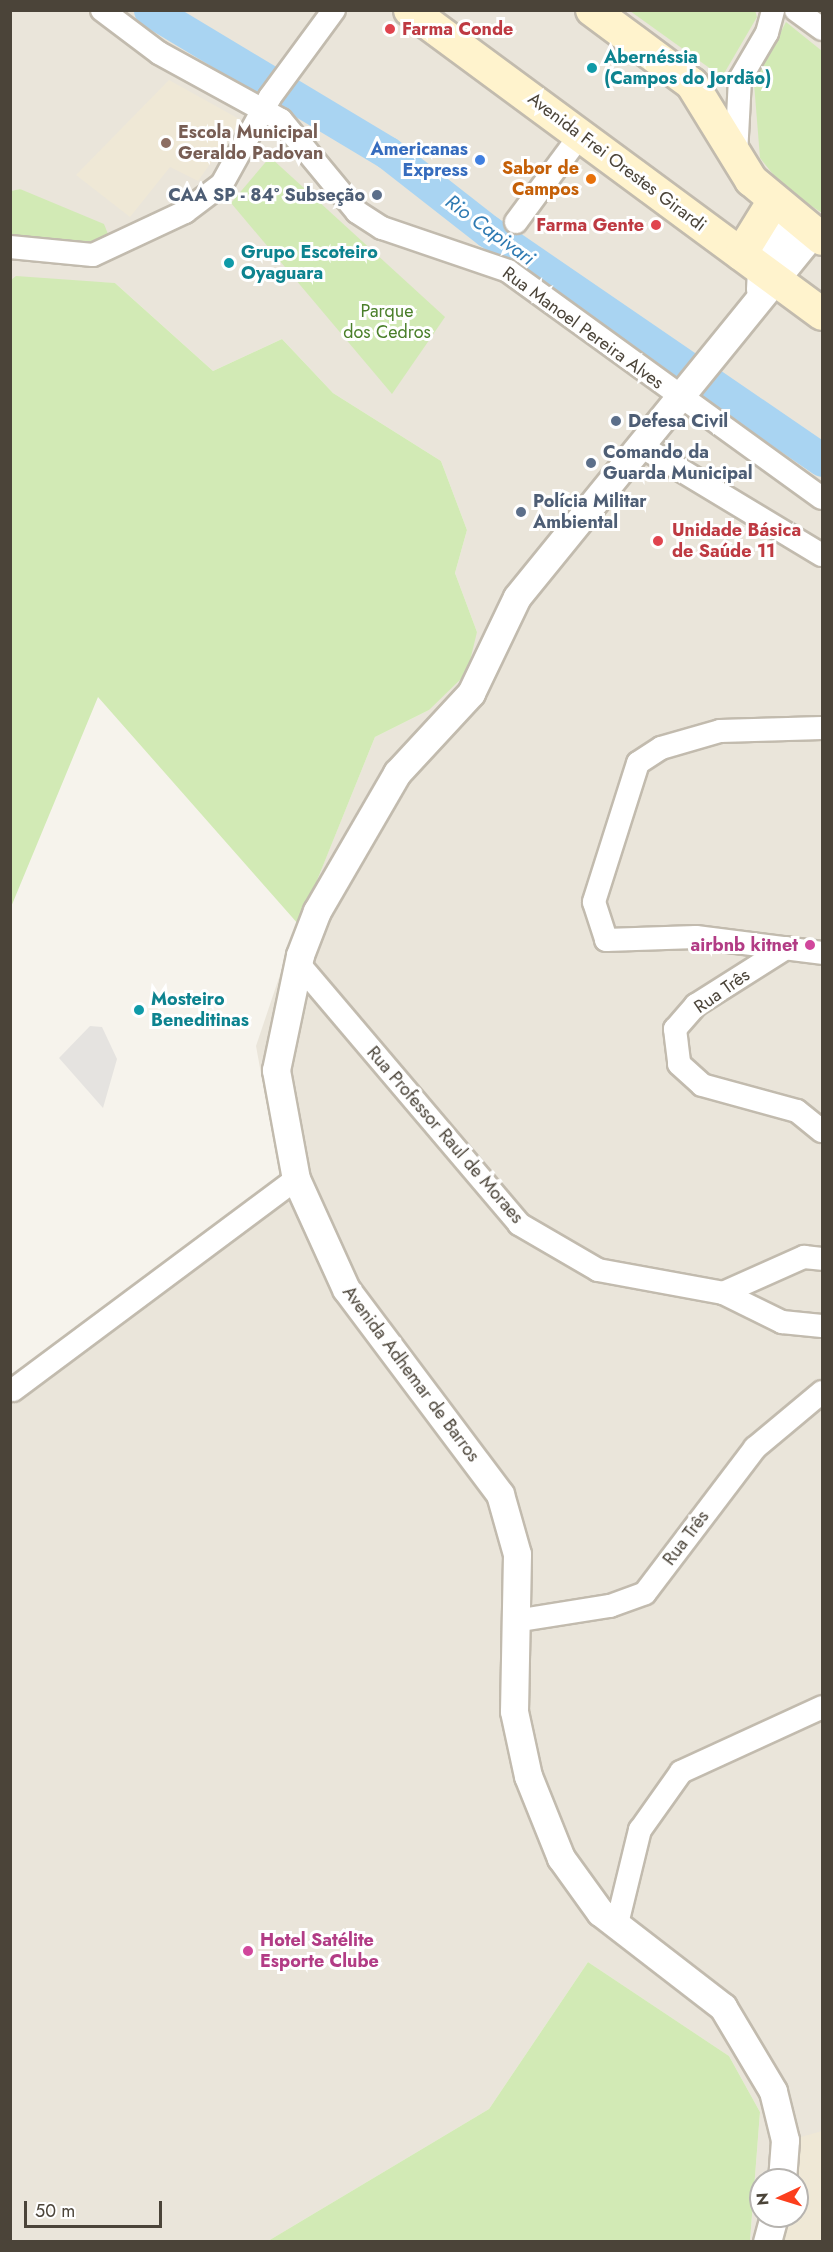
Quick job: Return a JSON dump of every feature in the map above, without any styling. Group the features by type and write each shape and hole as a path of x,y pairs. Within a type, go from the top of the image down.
{"main road":[{"name":"Avenida Frei Orestes Girardi","path":"410,10 580,134 760,275 822,314"},
{"path":"592,10 692,84 736,155 801,224 760,275"}],"street":[{"name":"Rua Manoel Pereira Alves","path":"102,10 159,53 266,103 357,212 382,228 508,271 684,393 822,498"},
{"path":"10,247 93,255 185,213 222,184 266,103 291,72 334,10"},
{"path":"736,155 740,79 767,33 773,10"},
{"path":"796,10 822,29"},
{"path":"516,222 580,134"},
{"name":"Avenida Adhemar de Barros","path":"783,2168 785,2140 773,2091 723,2007 600,1912 561,1858 528,1776 514,1711 517,1554 500,1494 346,1290 296,1179 276,1070 298,963 328,890 397,773 471,693 517,597 709,363 760,275 801,224"},
{"path":"641,446 822,555"},
{"path":"822,728 720,731 661,748 638,763 594,902 606,940 696,937 822,953"},
{"name":"Rua Três","path":"786,948 696,1005 675,1029 679,1064 702,1085 797,1111 822,1131"},
{"name":"Rua Professor Raul de Moraes","path":"298,963 519,1224 598,1270 723,1293 782,1322 822,1326"},
{"path":"13,1390 296,1179"},
{"path":"723,1293 804,1257 822,1258"},
{"name":"Rua Três","path":"515,1621 610,1606 645,1593 755,1448 822,1392"},
{"path":"617,1924 640,1830 681,1772 822,1707"}],"shaded area":[{"path":"11,11 822,11 822,2241 750,2241 751,2228 809,2228 809,2168 756,2168 760,2112 729,2056 588,1962 489,2109 268,2241 11,2241 11,1384 280,1178 256,1046 287,954 375,737 429,710 477,632 455,573 467,530 441,461 333,393 282,339 213,371 115,283 11,280 11,236 21,189 11,191"},
{"name":"Escola Municipal Geraldo Padovan","path":"169,80 241,120 198,181 170,167 130,217 76,175"},
{"path":"90,1026 102,1027 117,1059 103,1108 59,1058"},
{"path":"822,2131 822,2241 781,2242 784,2228 809,2228 809,2168 795,2168 801,2137"}],"green space":[{"path":"755,10 757,17 722,77 630,11"},
{"path":"786,22 822,51 822,213 784,188 760,158 754,83"},
{"name":"Parque dos Cedros","path":"270,157 445,317 392,394 231,203"},
{"path":"20,189 104,224 110,239 91,250 11,236 11,191"},
{"path":"16,276 115,283 213,371 282,339 333,393 441,461 467,530 455,573 477,632 467,673 429,710 375,737 299,925 98,697 11,907 11,280"},
{"path":"588,1962 729,2056 760,2112 756,2168 749,2168 750,2241 268,2241 489,2109"}],"waterway":[{"name":"Rio Capivari","path":"150,10 388,153 488,231 822,460"}],"place":[{"name":"Farma Conde","path":"390,29"},
{"name":"Abernéssia (Campos do Jordão)","path":"592,68"},
{"name":"Escola Municipal Geraldo Padovan","path":"166,143"},
{"name":"Americanas Express","path":"480,160"},
{"name":"Sabor de Campos","path":"591,179"},
{"name":"CAA SP - 84º Subseção","path":"377,195"},
{"name":"Farma Gente","path":"656,225"},
{"name":"Grupo Escoteiro Oyaguara","path":"229,263"},
{"name":"Defesa Civil","path":"616,421"},
{"name":"Comando da Guarda Municipal","path":"591,463"},
{"name":"Polícia Militar Ambiental","path":"521,512"},
{"name":"Unidade Básica de Saúde 11","path":"658,541"},
{"name":"airbnb kitnet","path":"810,945"},
{"name":"Mosteiro Beneditinas","path":"139,1010"},
{"name":"Hotel Satélite Esporte Clube","path":"248,1951"}]}
